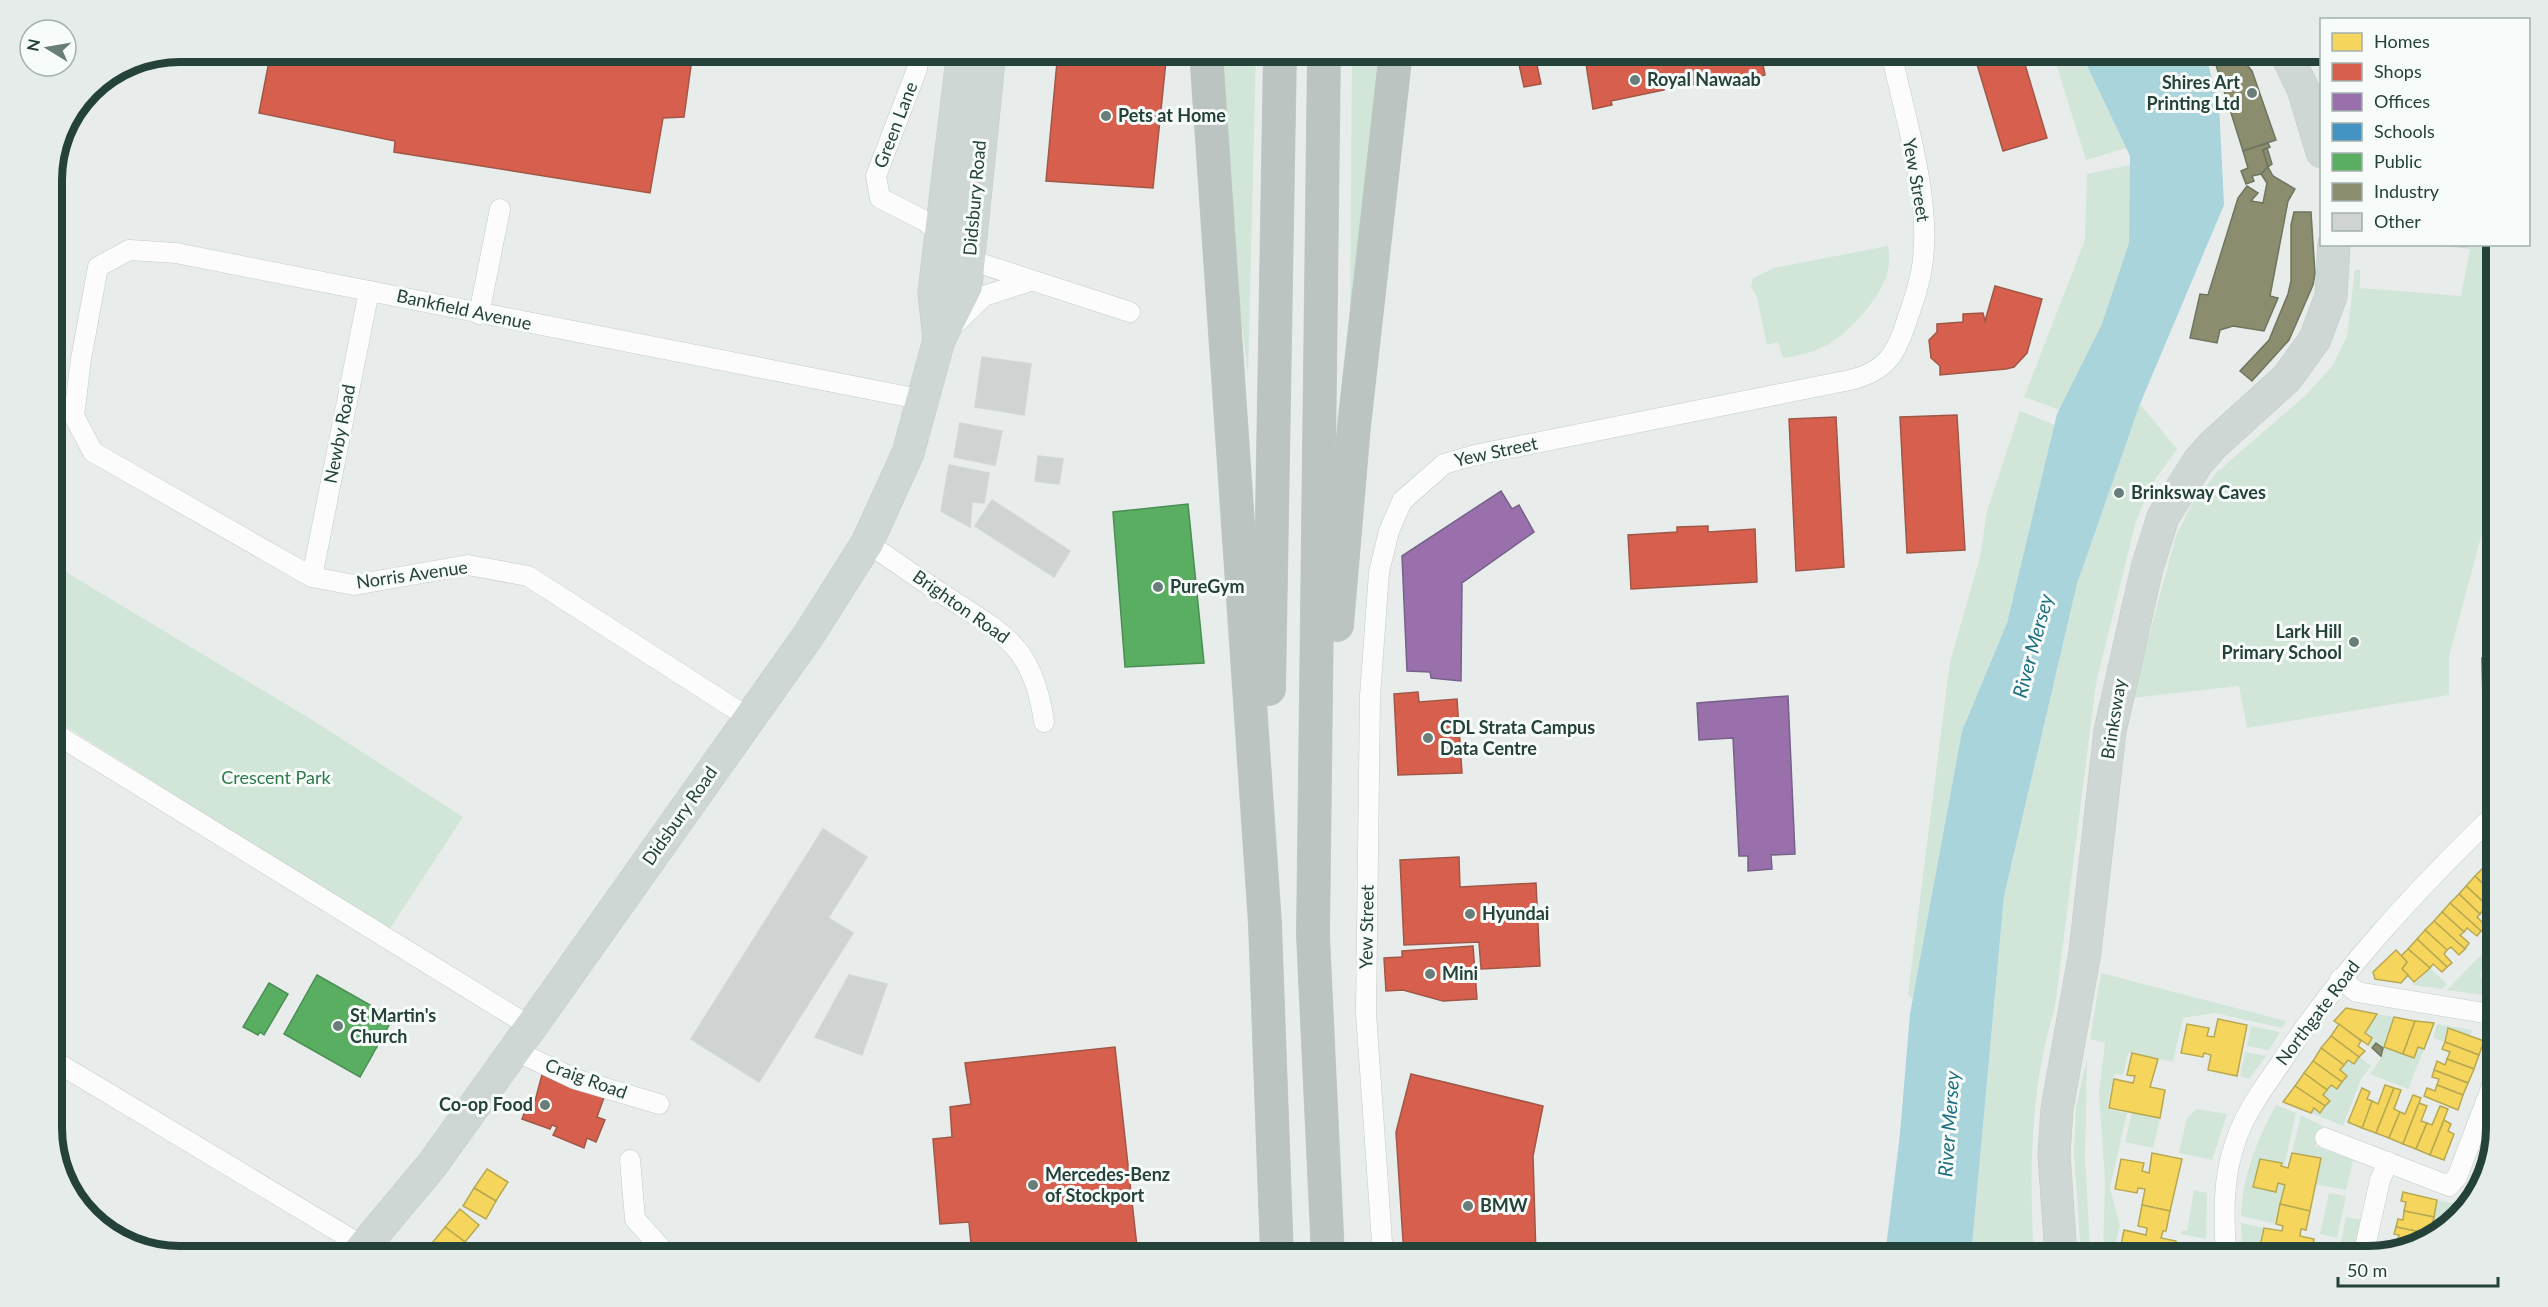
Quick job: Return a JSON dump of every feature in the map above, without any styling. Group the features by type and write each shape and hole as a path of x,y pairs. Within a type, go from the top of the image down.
{"highway":[{"path":"1207,62 1265,924 1277,1246"},
{"path":"1265,924 1280,62"},
{"path":"1324,62 1313,935 1328,1246"},
{"path":"1313,935 1354,426 1395,62"}],"main road":[{"name":"Didsbury Road","path":"939,340 934,292 962,62"},
{"name":"Didsbury Road","path":"366,1246 432,1165 523,1039 808,636 867,543 899,475 924,400 939,340 966,286 989,62"},
{"path":"2291,62 2304,88 2320,145"},
{"name":"Brinksway","path":"2060,1246 2054,1154 2057,1109 2085,952 2110,731 2147,568 2163,517 2198,462 2213,445 2287,378 2315,339 2325,319 2331,296 2334,246"}],"street":[{"name":"Green Lane","path":"918,62 876,176 876,186 880,198 925,221 970,260"},
{"name":"Yew Street","path":"1382,1246 1365,1013 1371,696 1379,572 1389,531 1402,501 1444,464 1475,455 1856,379 1873,374 1882,367 1894,352 1906,322 1921,273 1924,248 1922,200 1893,62"},
{"path":"479,314 500,209"},
{"name":"Bankfield Avenue","path":"81,359 98,267 129,250 176,253 924,400"},
{"path":"970,260 1130,312"},
{"path":"939,340 984,297 1030,281"},
{"name":"Newby Road","path":"312,577 369,291"},
{"name":"Norris Avenue","path":"81,359 74,416 93,452 312,577 354,585 468,565 528,576 749,718"},
{"name":"Brighton Road","path":"867,543 986,621 1015,646 1034,678 1044,722"},
{"path":"62,738 523,1039"},
{"name":"Northgate Road","path":"2226,1246 2226,1180 2240,1131 2260,1093 2315,1010 2340,979 2417,892 2486,823"},
{"path":"2340,979 2357,992 2486,1014"},
{"name":"Craig Road","path":"523,1039 575,1079 659,1104"},
{"path":"62,1066 351,1246"},
{"path":"2325,1138 2451,1185 2486,1119"},
{"path":"630,1160 635,1219 659,1246"},
{"path":"2365,1246 2380,1180 2388,1162"}],"green space":[{"path":"1223,62 1256,62 1248,376 1239,299"},
{"path":"1352,62 1379,62 1350,333"},
{"path":"2055,62 2085,62 2126,148 2086,160"},
{"path":"2130,165 2129,243 2101,326 2060,410 2024,397 2085,240 2087,174"},
{"path":"1888,246 1889,267 1885,280 1872,303 1843,334 1818,349 1783,358 1778,342 1767,345 1757,297 1751,287 1753,278 1774,268"},
{"path":"2471,246 2486,246 2486,518 2449,656 2449,695 2247,728 2239,686 2132,698 2176,536 2192,504 2217,472 2307,394 2333,365 2347,336 2355,270 2360,270 2360,288 2461,296"},
{"path":"2140,404 2177,449 2152,484 2136,521 2096,683 2055,1007 2040,1068 2036,1099 2032,1162 2034,1246 1972,1246 2004,896 2077,584"},
{"path":"2020,411 2055,425 2007,623 1962,731 1913,1000 1908,994 1950,662 1980,557 1987,511"},
{"name":"Crescent Park","path":"62,570 314,721 463,817 389,930 62,724"},
{"path":"2486,950 2486,959 2484,959 2480,977 2486,978 2486,995 2447,990"},
{"path":"2430,968 2447,984 2442,989 2413,985"},
{"path":"2101,973 2286,1021 2282,1028 2215,1013 2183,1018 2173,1062 2128,1053 2123,1075 2114,1074 2107,1109 2127,1113 2110,1188 2120,1226 2115,1246 2103,1246 2105,1181 2099,1093 2105,1043 2090,1039"},
{"path":"2377,1014 2394,1017 2384,1047 2413,1058 2418,1047 2424,1049 2408,1089 2370,1074 2381,1058 2383,1048 2376,1043 2372,1048 2368,1045 2372,1038 2365,1033"},
{"path":"2437,1024 2472,1030 2470,1036 2448,1028 2445,1042 2433,1038"},
{"path":"2251,1026 2280,1032 2269,1050 2247,1046"},
{"path":"2245,1052 2266,1056 2249,1079 2240,1076"},
{"path":"2359,1057 2371,1066 2361,1079 2343,1126 2311,1113 2314,1108 2321,1112 2330,1101 2323,1095 2331,1085 2337,1089 2347,1076 2340,1070 2348,1060 2354,1064"},
{"path":"2087,1058 2085,1159 2090,1246 2080,1246 2074,1153 2076,1108"},
{"path":"2276,1105 2296,1113 2284,1167 2282,1163 2260,1159 2253,1186 2276,1192 2278,1183 2285,1185 2276,1224 2241,1216 2244,1186 2252,1159 2262,1132"},
{"path":"2197,1109 2227,1114 2212,1160 2179,1153 2187,1118"},
{"path":"2132,1112 2160,1118 2153,1148 2125,1142"},
{"path":"2301,1115 2323,1126 2315,1146 2353,1160 2346,1190 2315,1184 2320,1159 2292,1153"},
{"path":"2194,1190 2207,1193 2206,1239 2181,1234 2182,1230 2187,1231"},
{"path":"2329,1193 2346,1196 2337,1238 2320,1234"},
{"path":"2437,1200 2457,1205 2446,1216 2431,1228"},
{"path":"2346,1217 2362,1220 2357,1246 2340,1246"},
{"path":"2241,1223 2264,1228 2260,1246 2242,1246"},
{"path":"2191,1242 2208,1246 2190,1246"}],"water":[{"name":"River Mersey","path":"2085,62 2208,62 2219,105 2224,205 2140,404 2077,584 2004,896 1972,1246 1886,1246 1900,1134 1910,1014 1962,731 2007,623 2057,414 2101,326 2129,243 2130,156"}],"building: Homes":[{"path":"2484,867 2486,869 2486,887 2475,876"},
{"path":"2475,876 2486,887 2486,904 2466,886"},
{"path":"2466,886 2486,905 2486,913 2483,910 2480,914 2459,894"},
{"path":"2459,894 2480,914 2477,917 2486,926 2481,931 2450,903"},
{"path":"2450,903 2481,931 2477,936 2467,928 2464,932 2442,912"},
{"path":"2442,912 2464,932 2460,935 2469,943 2465,949 2434,921"},
{"path":"2434,921 2465,949 2459,955 2451,947 2447,950 2425,930"},
{"path":"2425,930 2447,950 2444,954 2452,963 2447,967 2417,939"},
{"path":"2417,939 2447,967 2442,972 2433,964 2430,968 2408,949"},
{"path":"2408,949 2430,968 2414,982 2402,969 2407,962 2401,956"},
{"path":"2396,950 2407,962 2402,969 2408,975 2401,983 2375,979 2373,972"},
{"path":"2346,1008 2377,1014 2365,1033 2372,1038 2368,1045 2334,1021"},
{"path":"2394,1017 2415,1021 2403,1054 2384,1047"},
{"path":"2218,1019 2247,1025 2237,1076 2208,1070 2211,1055 2204,1053 2203,1057 2181,1053 2187,1024 2209,1028 2207,1036 2214,1037"},
{"path":"2415,1021 2434,1023 2424,1049 2418,1047 2414,1058 2403,1054"},
{"path":"2339,1024 2361,1041 2358,1046 2365,1051 2359,1057 2331,1036"},
{"path":"2448,1028 2484,1041 2479,1055 2445,1042"},
{"path":"2331,1036 2359,1057 2354,1064 2348,1060 2344,1065 2321,1048"},
{"path":"2445,1042 2479,1055 2474,1069 2447,1059 2450,1052 2442,1049"},
{"path":"2321,1048 2344,1065 2340,1070 2347,1076 2342,1082 2313,1061"},
{"path":"2132,1053 2158,1059 2150,1087 2165,1090 2160,1118 2109,1108 2114,1079 2133,1083 2135,1076 2127,1075"},
{"path":"2447,1059 2474,1069 2468,1083 2434,1070 2437,1061 2445,1065"},
{"path":"2313,1061 2342,1082 2337,1089 2331,1085 2327,1090 2304,1073"},
{"path":"2434,1070 2468,1083 2463,1095 2437,1085 2439,1079 2432,1077"},
{"path":"2304,1073 2327,1090 2323,1095 2330,1101 2325,1106 2295,1086"},
{"path":"2385,1085 2394,1088 2376,1133 2362,1128 2372,1101 2378,1104"},
{"path":"2437,1085 2463,1095 2458,1110 2424,1096 2427,1088 2435,1091"},
{"path":"2295,1086 2325,1106 2320,1113 2314,1108 2311,1113 2283,1102"},
{"path":"2362,1088 2370,1092 2367,1099 2372,1101 2362,1128 2348,1122"},
{"path":"2394,1088 2401,1090 2394,1109 2400,1112 2389,1138 2376,1133"},
{"path":"2413,1095 2421,1098 2403,1144 2389,1138 2400,1112 2405,1114"},
{"path":"2419,1103 2427,1106 2421,1121 2427,1123 2416,1149 2403,1144"},
{"path":"2440,1106 2448,1109 2430,1155 2416,1149 2427,1123 2432,1125"},
{"path":"2444,1120 2451,1124 2448,1131 2454,1134 2444,1160 2430,1155"},
{"path":"2152,1153 2182,1159 2170,1211 2142,1205 2145,1189 2138,1188 2137,1193 2115,1189 2121,1159 2144,1163 2142,1171 2149,1173"},
{"path":"2292,1153 2321,1158 2310,1211 2280,1204 2285,1185 2278,1183 2276,1192 2253,1187 2260,1159 2282,1163 2281,1166 2288,1168"},
{"path":"487,1169 508,1182 496,1201 474,1188"},
{"path":"474,1188 496,1201 486,1219 463,1206"},
{"path":"2403,1192 2437,1200 2434,1217 2404,1211 2406,1202 2401,1201"},
{"path":"2280,1204 2310,1211 2306,1230 2301,1229 2300,1236 2314,1239 2313,1246 2260,1246 2264,1228 2282,1231 2283,1226 2276,1224"},
{"path":"2142,1205 2170,1211 2166,1231 2163,1231 2161,1238 2176,1241 2175,1246 2121,1246 2124,1230 2146,1235 2147,1228 2138,1226"},
{"path":"460,1209 479,1225 465,1242 445,1227"},
{"path":"2404,1211 2434,1217 2432,1227 2422,1232 2396,1227 2398,1219 2403,1220"},
{"path":"445,1227 465,1242 462,1246 436,1246 432,1243"},
{"path":"2396,1227 2422,1232 2397,1241 2399,1235 2394,1234"}],"building: Shops":[{"path":"269,62 692,62 684,117 663,118 650,193 394,152 395,141 259,113"},
{"name":"Pets at Home","path":"1057,62 1166,62 1153,188 1046,181"},
{"path":"1518,62 1536,62 1541,84 1524,87"},
{"name":"Royal Nawaab","path":"1586,62 1763,62 1765,75 1745,80 1743,75 1691,85 1690,79 1662,83 1664,90 1611,101 1612,105 1593,109"},
{"path":"1976,62 2024,62 2047,138 2003,151"},
{"path":"1995,286 2042,299 2027,353 2014,367 1940,375 1940,366 1931,358 1929,340 1937,332 1937,324 1963,322 1963,314 1983,313 1985,321"},
{"path":"1957,415 1965,550 1907,553 1900,417"},
{"path":"1836,417 1844,567 1796,571 1789,419"},
{"path":"1708,526 1708,532 1755,529 1757,582 1631,589 1628,535 1677,532 1677,527"},
{"name":"CDL Strata Campus Data Centre","path":"1418,692 1419,702 1457,699 1462,773 1398,775 1394,694"},
{"name":"Hyundai","path":"1459,857 1460,887 1536,883 1540,966 1481,969 1479,942 1404,945 1400,860"},
{"name":"Mini","path":"1473,946 1477,999 1443,1001 1403,990 1386,991 1384,958 1402,957 1402,951"},
{"name":"Mercedes-Benz of Stockport","path":"1115,1047 1137,1246 971,1246 969,1222 940,1224 933,1139 952,1137 950,1107 971,1104 965,1063"},
{"path":"544,1067 606,1092 597,1117 605,1120 596,1142 587,1138 584,1148 553,1135 557,1127 552,1125 550,1129 522,1119 530,1099 535,1101"},
{"name":"BMW","path":"1411,1074 1543,1106 1533,1156 1536,1246 1403,1246 1396,1132"}],"building: Offices":[{"path":"1501,491 1512,509 1519,505 1534,532 1462,583 1461,681 1431,678 1430,672 1407,671 1402,556"},
{"path":"1788,696 1795,854 1771,855 1772,869 1748,871 1748,856 1739,856 1733,738 1699,740 1697,703"}],"building: Schools":[{"path":"2482,658 2486,658 2486,703 2483,703"}],"building: Public":[{"name":"PureGym","path":"1188,504 1204,663 1125,667 1113,512"},
{"name":"St Martin's Church","path":"317,975 393,1018 360,1077 284,1034"},
{"path":"269,983 288,994 264,1035 260,1032 258,1035 243,1027"}],"building: Industry":[{"path":"2215,62 2244,62 2252,71 2276,140 2243,151"},
{"path":"2268,143 2270,147 2263,150 2268,167 2261,174 2252,176 2254,181 2246,184 2241,171 2248,168 2243,151"},
{"path":"2267,148 2272,164 2268,167 2263,150"},
{"path":"2268,167 2273,176 2295,189 2288,201 2270,296 2278,298 2264,331 2233,326 2220,330 2217,343 2190,338 2200,294 2208,295 2238,198 2247,186 2258,193 2251,201 2263,203 2267,183 2261,174"},
{"path":"2294,212 2311,212 2315,274 2313,285 2289,340 2252,381 2240,371 2269,340 2288,294 2291,281 2291,225"},
{"path":"2376,1043 2383,1048 2381,1056 2372,1048"}],"building: Other":[{"path":"982,357 1031,364 1024,415 975,407"},
{"path":"960,423 1002,431 995,465 954,457"},
{"path":"1038,456 1063,459 1059,484 1035,481"},
{"path":"949,465 989,473 984,503 972,502 970,527 941,511"},
{"path":"992,500 1070,551 1054,577 975,526"},
{"path":"823,829 867,857 828,918 853,933 759,1082 691,1039"},
{"path":"849,975 887,984 862,1055 815,1037"}],"place":[{"name":"Royal Nawaab","path":"1635,80"},
{"name":"Shires Art Printing Ltd","path":"2252,93"},
{"name":"Pets at Home","path":"1106,116"},
{"name":"Brinksway Caves","path":"2119,493"},
{"name":"PureGym","path":"1158,587"},
{"name":"Lark Hill Primary School","path":"2354,642"},
{"name":"CDL Strata Campus Data Centre","path":"1428,738"},
{"name":"Hyundai","path":"1470,914"},
{"name":"Mini","path":"1430,974"},
{"name":"St Martin's Church","path":"338,1026"},
{"name":"Co-op Food","path":"545,1105"},
{"name":"Mercedes-Benz of Stockport","path":"1033,1185"},
{"name":"BMW","path":"1468,1206"}]}
